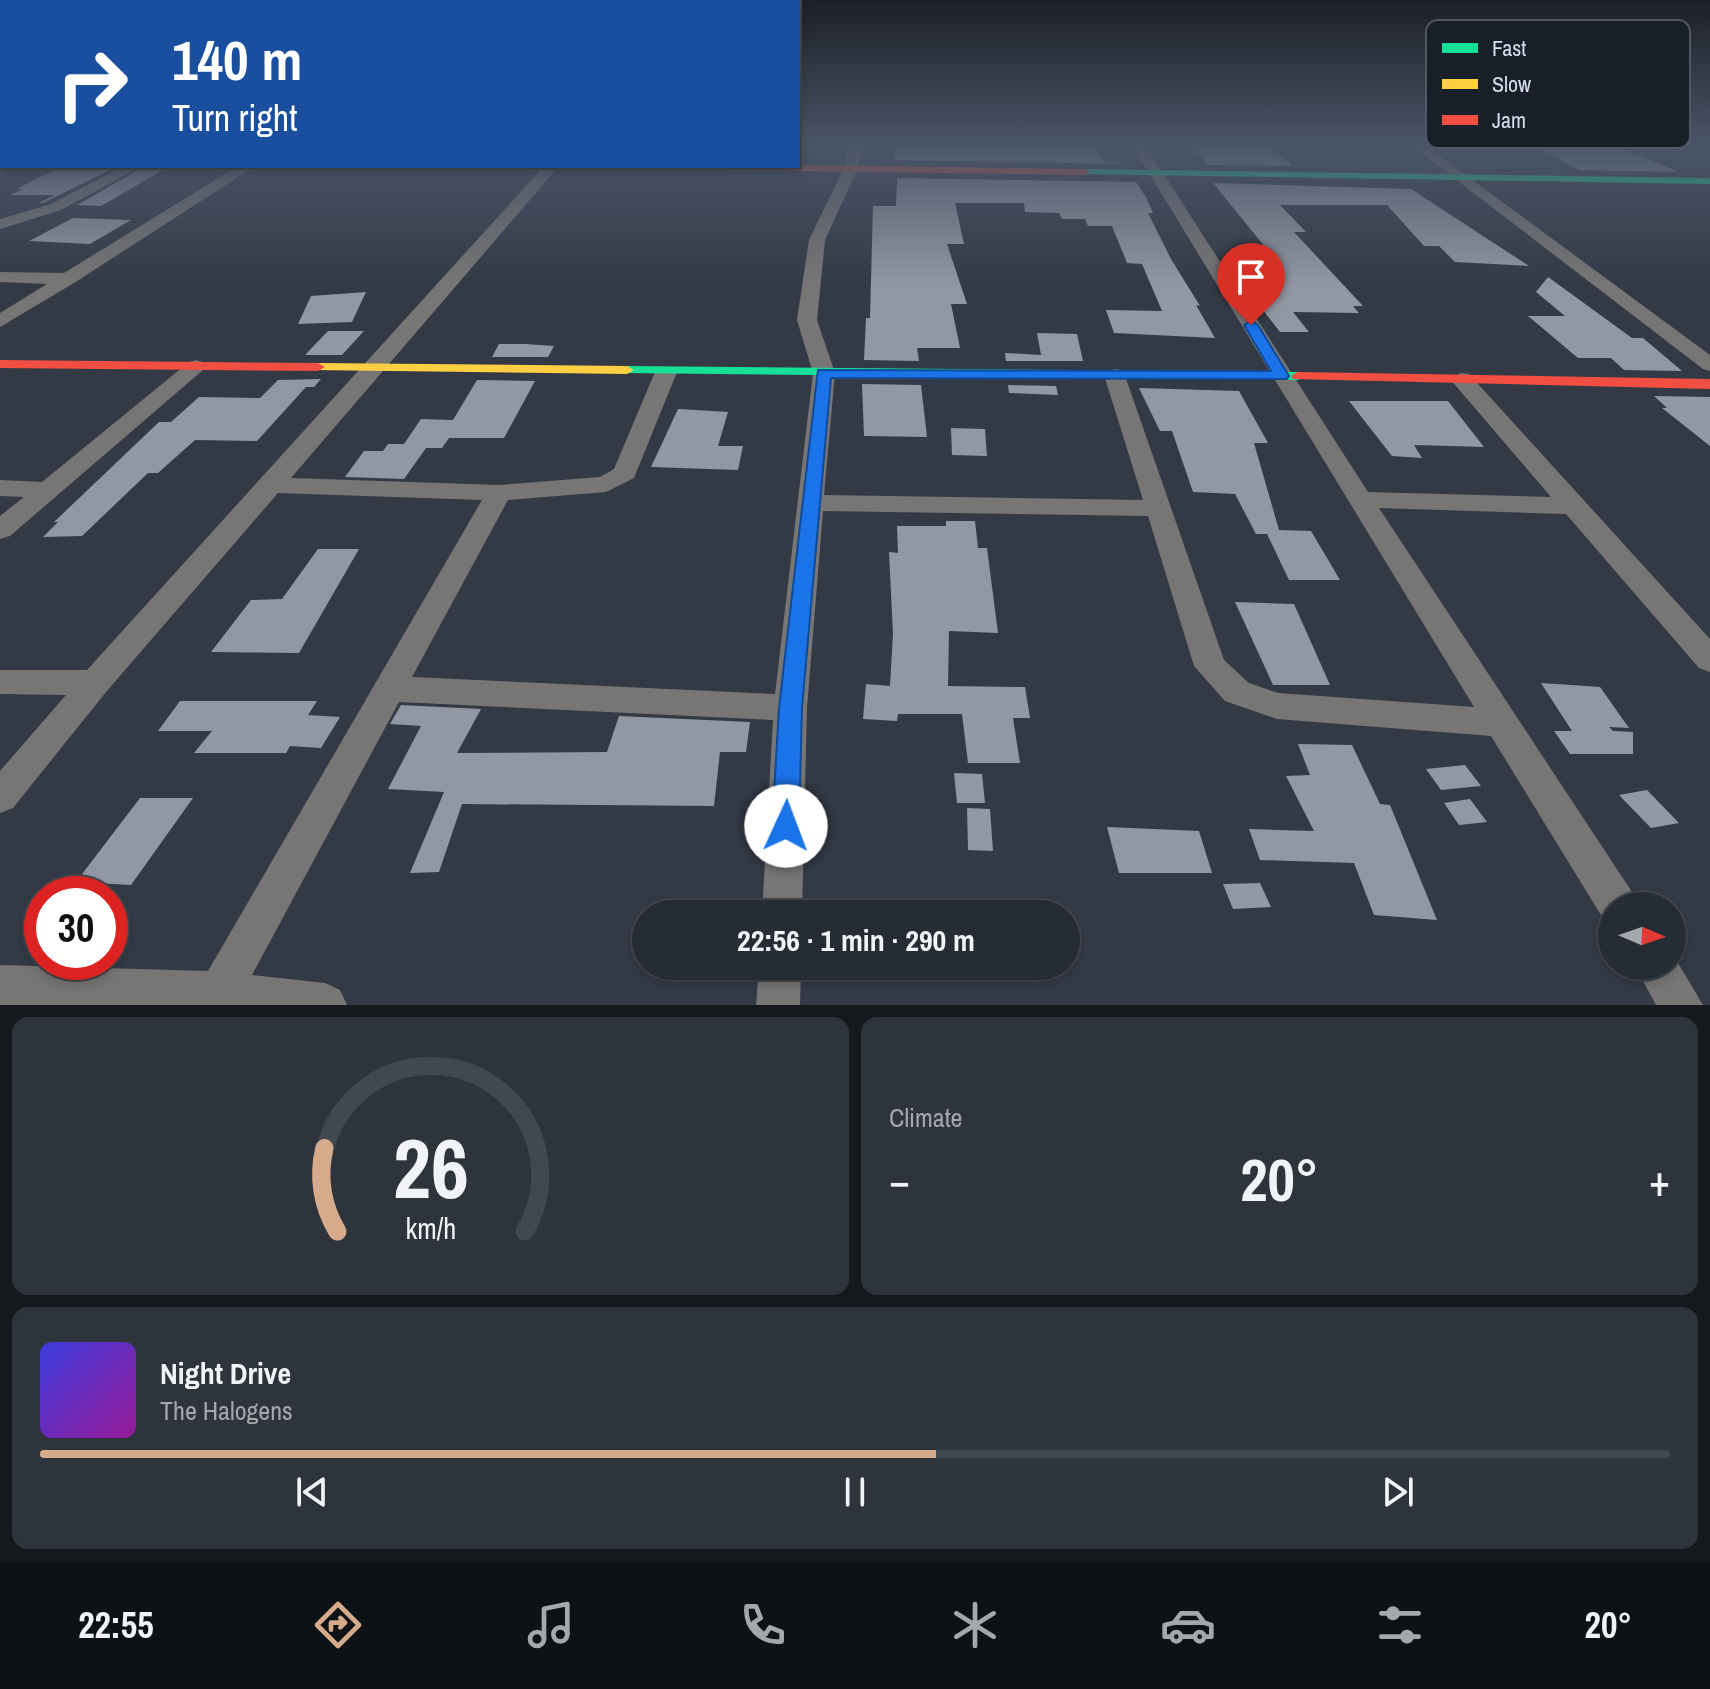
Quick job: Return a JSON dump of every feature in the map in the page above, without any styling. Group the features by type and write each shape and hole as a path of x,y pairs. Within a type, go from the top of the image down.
{"street":[{"path":"0,224 56,207 85,192"},
{"path":"0,321 207,192"},
{"path":"0,797 95,683 529,192"},
{"path":"783,900 790,708 824,373 807,320 817,240 838,192"},
{"path":"1170,192 1281,376 1609,892"},
{"path":"1478,192 1710,365"},
{"path":"0,207 56,207"},
{"path":"0,278 68,279"},
{"path":"0,364 1281,376 1710,384"},
{"path":"0,530 196,366"},
{"path":"269,485 499,493 606,484 625,473 666,372"},
{"path":"1115,375 1210,666 1237,692 1277,706 1502,723"},
{"path":"1461,379 1710,660"},
{"path":"0,488 48,490"},
{"path":"219,993 499,493"},
{"path":"1360,500 1573,506"},
{"path":"811,503 1160,508"},
{"path":"0,682 95,683"},
{"path":"389,689 790,708"},
{"path":"778,1005 779,980"},
{"path":"1665,980 1681,1005"},
{"path":"0,987 219,993 325,1005"}],"building":[{"path":"17,192 65,192 43,203 39,203 55,195 10,195"},
{"path":"100,192 125,192 101,206 77,205"},
{"path":"897,192 1142,192 1153,213 1148,213 1215,338 1114,333 1106,310 1162,311 1142,264 1127,263 1112,226 1088,226 1085,219 1062,219 1059,213 1025,212 1024,203 955,203 964,244 947,244 967,304 951,304 960,348 917,348 919,361 864,360 866,318 870,318 873,206 896,206"},
{"path":"1220,192 1415,192 1529,266 1455,262 1439,246 1424,246 1387,205 1280,205 1306,232 1294,232 1363,306 1353,306 1359,313 1293,312 1309,332 1280,332 1253,297 1274,298 1235,247 1265,247"},
{"path":"73,218 131,220 90,244 29,241"},
{"path":"1548,277 1632,338 1643,338 1682,371 1624,370 1611,358 1578,358 1528,316 1565,316 1536,292"},
{"path":"366,292 352,322 298,324 311,296"},
{"path":"328,331 364,331 342,355 305,355"},
{"path":"1037,333 1077,334 1083,361 1006,361 1005,353 1041,355"},
{"path":"499,344 554,346 548,357 492,357"},
{"path":"321,379 314,387 306,387 257,441 195,440 158,473 148,473 82,536 43,537 58,522 54,522 159,422 171,422 199,397 260,398 278,380"},
{"path":"477,380 535,381 504,438 449,438 442,448 426,448 404,479 345,477 364,451 383,451 388,444 404,444 421,419 453,420"},
{"path":"862,384 921,385 927,437 864,436"},
{"path":"1008,385 1056,386 1058,395 1009,393"},
{"path":"1139,388 1239,391 1268,443 1254,443 1279,530 1311,531 1340,580 1289,580 1267,534 1256,534 1235,494 1193,492 1172,431 1160,431"},
{"path":"1654,396 1710,397 1710,446 1662,408 1667,408"},
{"path":"1349,401 1448,401 1484,447 1414,445 1422,458 1392,456"},
{"path":"678,409 728,412 718,446 743,446 738,470 651,467"},
{"path":"951,428 985,429 987,456 952,455"},
{"path":"946,521 975,521 978,548 987,548 998,633 949,631 948,686 1025,687 1030,718 1013,718 1020,763 968,763 962,714 898,714 897,721 863,719 866,684 890,686 893,634 889,552 898,553 897,526 946,526"},
{"path":"318,549 359,549 299,653 211,652 251,600 282,599"},
{"path":"1235,602 1294,604 1330,685 1273,685"},
{"path":"1541,683 1600,687 1629,728 1609,727 1613,731 1633,732 1633,754 1570,754 1554,731 1572,731"},
{"path":"180,701 317,701 308,715 340,717 321,748 290,746 286,753 194,753 212,731 158,731"},
{"path":"401,705 481,709 457,753 607,752 619,716 750,722 746,752 720,752 714,806 462,804 439,872 410,873 444,792 388,789 421,726 390,724"},
{"path":"1298,744 1352,745 1380,804 1390,805 1437,920 1374,915 1354,863 1260,860 1249,829 1314,831 1286,776 1310,775"},
{"path":"1465,765 1481,786 1441,790 1426,769"},
{"path":"954,773 982,774 985,803 957,803"},
{"path":"1647,790 1679,823 1651,828 1619,795"},
{"path":"140,798 193,798 131,885 128,885 128,876 81,876"},
{"path":"1470,799 1487,822 1459,825 1444,803"},
{"path":"967,808 990,809 993,851 968,850"},
{"path":"1107,827 1199,831 1212,873 1119,873"},
{"path":"1260,883 1271,907 1233,909 1223,884"}],"traffic: fast":[{"path":"627,370 1298,376"}],"traffic: slow":[{"path":"318,367 627,370"}],"traffic: jam":[{"path":"0,364 318,367"},
{"path":"1298,376 1710,384"}],"route":[{"path":"786,826 790,708 824,373 1281,376 1251,325"}]}
